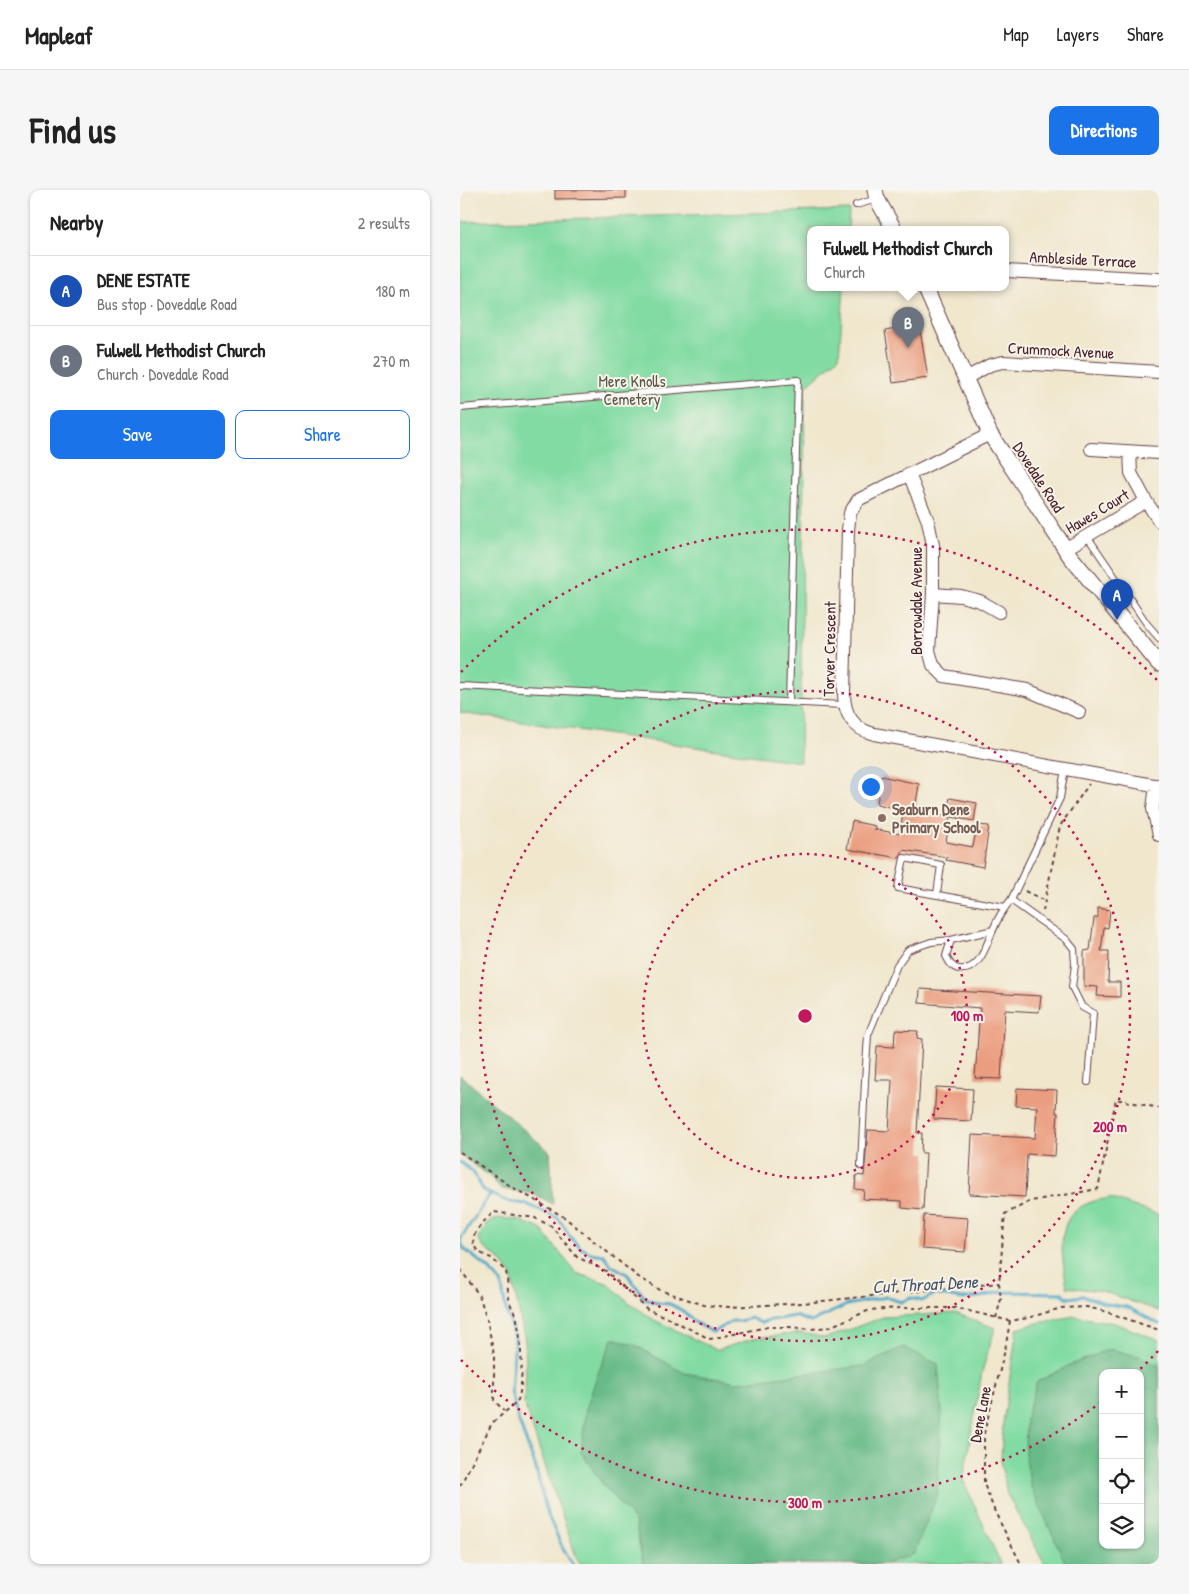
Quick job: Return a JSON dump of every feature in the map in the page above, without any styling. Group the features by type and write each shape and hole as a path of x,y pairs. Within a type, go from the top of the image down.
{"street":[{"path":"876,194 892,226"},
{"name":"Ambleside Terrace","path":"1009,271 1159,279"},
{"name":"Dovedale Road","path":"927,291 990,434 1065,549 1159,664"},
{"name":"Crummock Avenue","path":"966,378 990,365 1002,362 1159,372"},
{"name":"Torver Crescent","path":"990,434 858,500 850,513 844,704 849,716 855,725 869,733 1158,786"},
{"path":"1092,449 1159,453"},
{"path":"1130,452 1131,472 1159,521"},
{"name":"Borrowdale Avenue","path":"909,474 928,521 933,545 933,594 929,650 933,665 944,676 1026,690 1079,712"},
{"name":"Hawes Court","path":"1065,549 1146,501"},
{"path":"933,594 961,596 980,601 999,612"},
{"path":"1158,786 1153,808 1159,835"}],"lane":[{"path":"856,205 876,194"},
{"path":"460,408 798,380 789,702"},
{"path":"1086,536 1147,624 1159,638"},
{"path":"460,686 844,704"},
{"path":"951,940 946,956 949,963 956,968 965,969 973,966 984,953 993,930 1005,907 1011,900 1016,886 1060,798 1065,769"},
{"path":"938,894 941,865 904,858 898,888 1005,907"},
{"path":"1011,900 1066,939 1074,950 1075,964 1072,987 1082,1007 1093,1012 1088,1082"},
{"path":"861,1166 864,1081 868,1035 897,965 908,950 931,942 951,940 993,930"}],"path":[{"path":"1043,912 1060,826 1096,774"},
{"path":"1016,886 1045,901"},
{"path":"996,1318 1001,1300 998,1283 1005,1214 1031,1202 1098,1188 1116,1099 1159,1108"},
{"path":"460,1152 512,1187 564,1217 660,1290 704,1305 729,1308 803,1303 998,1283"},
{"path":"460,1486 492,1423 518,1402 520,1398 522,1376 520,1345 516,1317 509,1301 506,1271 478,1250 474,1244 474,1235 483,1221 494,1212 535,1218 551,1226 577,1257 606,1271 647,1309 710,1339 767,1327 811,1329 829,1327 870,1310 956,1308 1010,1321 1028,1318 1061,1308 1087,1307 1159,1330"},
{"path":"460,1269 479,1294 487,1319 494,1355 494,1400 504,1412"},
{"name":"Dene Lane","path":"1010,1321 1005,1350 984,1433 984,1484 995,1512 1021,1564"}],"green space":[{"name":"Mere Knolls Cemetery","path":"849,210 848,226 807,226 807,291 844,291 839,357 805,387 800,762 460,713 460,222"},
{"path":"460,1075 550,1152 553,1204 534,1194 501,1189 491,1177 460,1155"},
{"path":"1110,1198 1159,1215 1159,1311 1102,1291 1067,1287 1062,1250 1065,1227 1070,1217 1079,1208 1091,1202"},
{"path":"499,1218 518,1220 541,1229 576,1273 607,1283 654,1320 717,1350 755,1338 801,1333 826,1338 883,1317 955,1313 995,1328 982,1372 963,1480 1001,1564 581,1564 577,1559 524,1404 526,1374 525,1340 511,1274 499,1259 483,1247 478,1239 487,1223"},
{"path":"1075,1316 1114,1323 1159,1340 1159,1564 1045,1564 1007,1494 1001,1461 1003,1423 1017,1329 1041,1322"},
{"path":"613,1338 635,1345 684,1373 738,1382 863,1366 903,1347 938,1364 942,1412 937,1495 914,1554 885,1564 643,1564 635,1521 604,1486 581,1452 586,1409 598,1373"},
{"path":"1110,1349 1141,1357 1159,1366 1159,1564 1066,1564 1031,1487 1025,1454 1026,1419 1037,1382 1070,1365"}],"building":[{"path":"555,190 626,190 626,198 555,199"},
{"path":"913,326 914,332 920,330 928,378 893,383 885,331"},
{"path":"881,776 919,784 915,810 950,817 946,842 973,847 977,825 989,826 983,867 946,860 947,857 903,850 899,858 847,849 852,821 875,826 874,829 899,834 904,810 877,804"},
{"path":"950,798 977,803 974,821 946,816"},
{"path":"1098,908 1110,910 1108,928 1104,927 1101,951 1109,951 1108,982 1120,982 1120,997 1097,996 1098,987 1084,986 1084,951 1090,950 1094,918 1098,917"},
{"path":"920,989 1041,996 1039,1012 1005,1010 1001,1079 975,1078 980,1008 919,1003"},
{"path":"895,1030 918,1031 917,1038 922,1039 917,1133 922,1133 921,1153 926,1153 923,1210 902,1208 902,1201 863,1199 864,1190 855,1189 856,1175 864,1176 868,1130 889,1131 892,1080 875,1080 877,1046 894,1047"},
{"path":"936,1087 973,1089 971,1121 934,1119"},
{"path":"1017,1088 1057,1090 1056,1113 1058,1113 1055,1156 1027,1154 1025,1197 969,1194 972,1135 1035,1138 1037,1107 1016,1106"},
{"path":"924,1215 968,1218 965,1252 922,1249"}],"waterway":[{"name":"Cut Throat Dene","path":"460,1162 473,1172 484,1191 509,1202 526,1204 558,1218 572,1239 581,1248 591,1253 604,1255 611,1265 627,1274 645,1298 657,1303 670,1304 683,1311 696,1323 713,1332 732,1321 751,1318 761,1323 795,1316 811,1322 847,1305 886,1297 901,1302 911,1298 922,1301 935,1294 962,1299 1001,1292 1062,1293 1068,1298 1083,1296 1108,1304 1127,1307 1159,1324"},
{"path":"460,1240 490,1194"},
{"path":"460,1241 464,1249 488,1268 501,1282 506,1310 515,1339 511,1391 519,1422 535,1465 547,1513 563,1549 573,1564"}],"place":[{"name":"Fulwell Methodist Church","path":"908,348"},
{"name":"DENE ESTATE","path":"1117,620"},
{"name":"Seaburn Dene Primary School","path":"882,818"}]}
